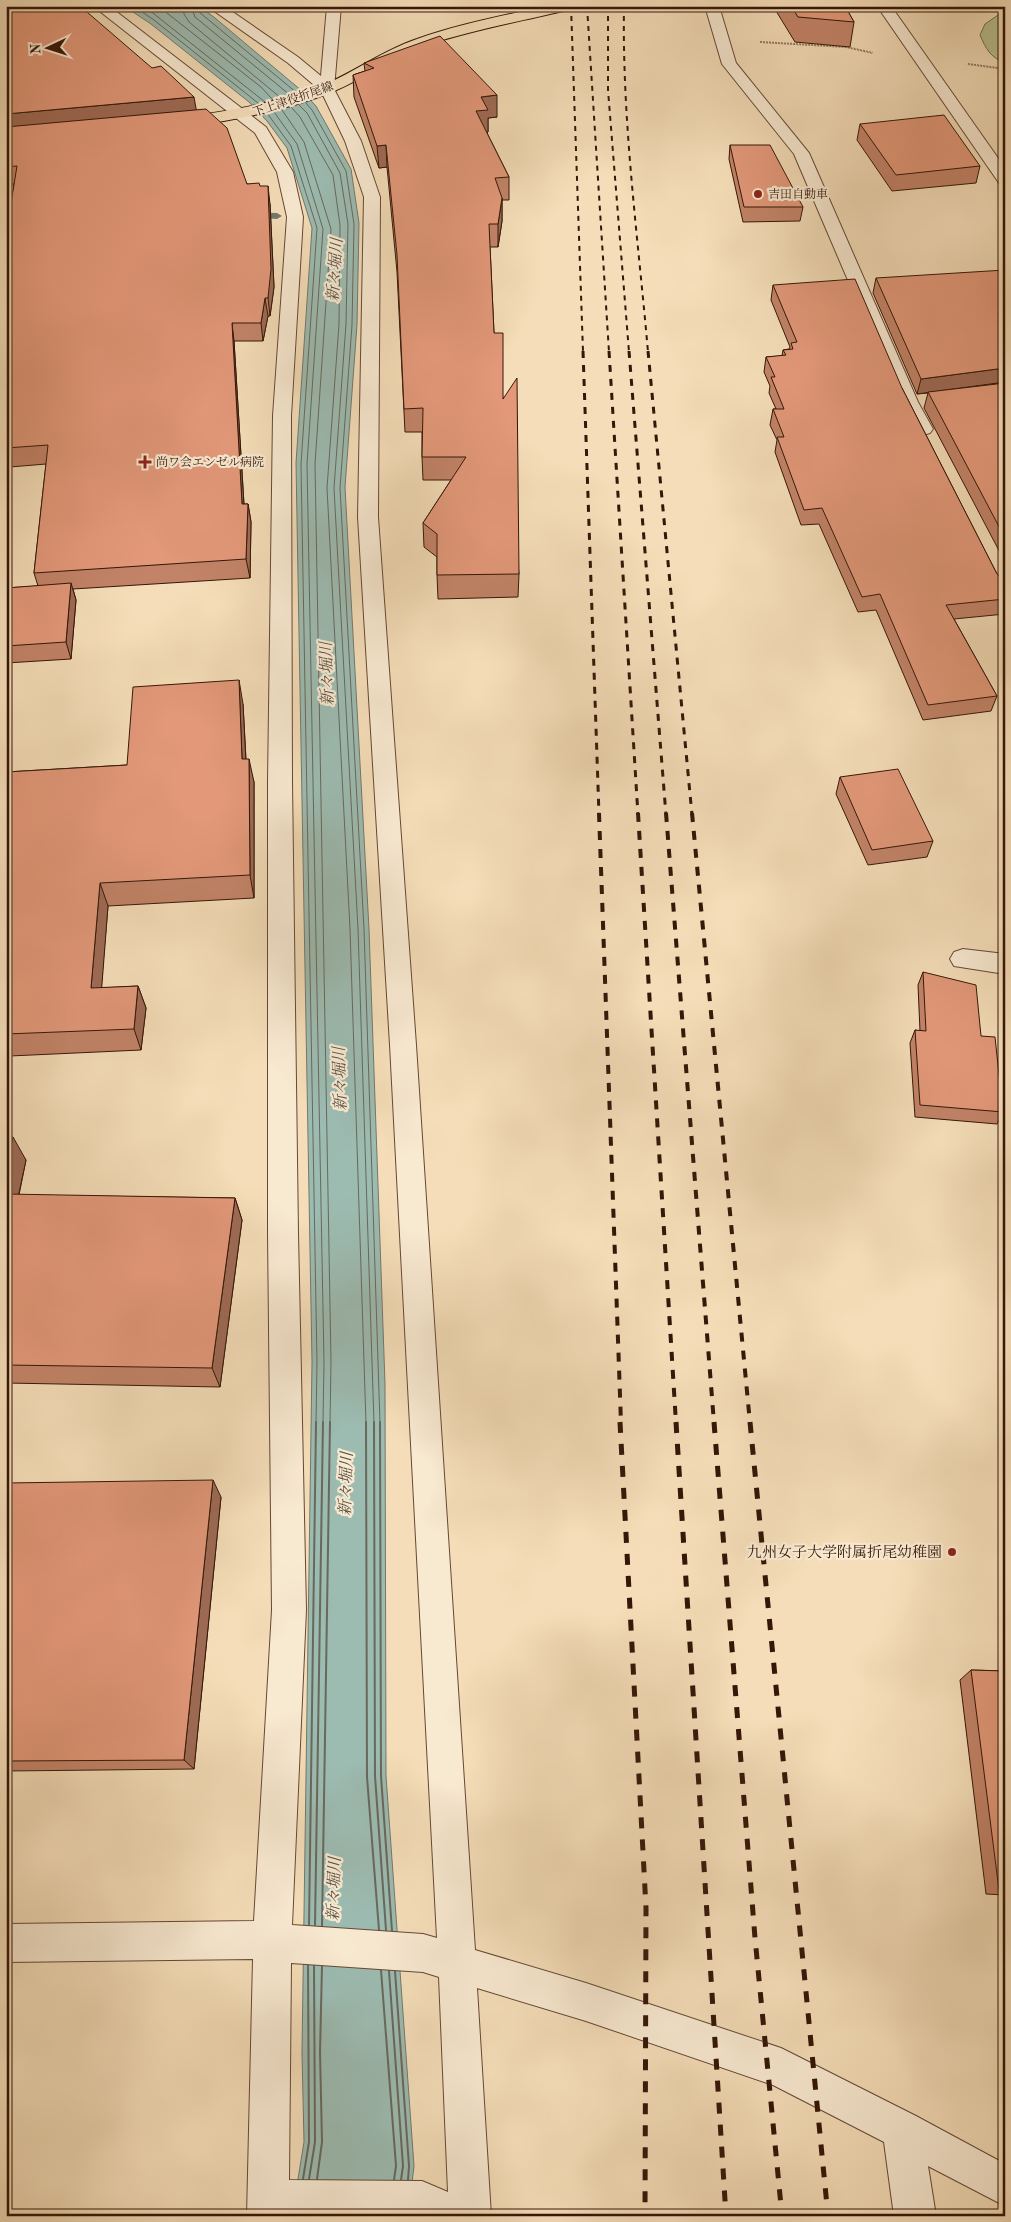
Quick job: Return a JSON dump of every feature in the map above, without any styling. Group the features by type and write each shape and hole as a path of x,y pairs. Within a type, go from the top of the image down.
{"main road":[{"name":"下上津役折尾線","path":"161,125 249,114 327,89 383,59 421,42 480,25 566,6"}],"street":[{"path":"100,6 249,114 261,130 285,172 295,217 282,416 280,762 283,1223 289,1610 285,1943 275,2211 439,2208"},
{"path":"214,6 293,60 327,89 353,141 372,197 368,517 403,1045 440,1958 470,2216"},
{"path":"327,89 334,6"},
{"path":"712,6 729,64 801,153 919,401 932,447"},
{"path":"884,6 1005,180"},
{"path":"964,959 1005,964"},
{"path":"6,1943 285,1943 440,1958 586,2002 781,2068 902,2130 1005,2186"},
{"path":"902,2130 916,2216"}],"path":[{"path":"722,42 754,42 846,48 941,66 976,64 1005,69"}],"green space":[{"path":"1001,13 1005,13 1005,63 989,52 980,35 985,24"}],"water":[{"name":"新々堀川","path":"124,6 199,6 302,91 316,106 351,169 359,223 357,325 345,487 369,929 385,1384 386,1776 414,2166 408,2216 292,2216 304,2142 302,2052 312,1362 296,463 312,228 287,148 267,121 249,102 151,24"}],"building":[{"path":"6,6 80,6 152,68 161,66 194,97 6,114"},
{"path":"791,6 845,6 854,22 798,17"},
{"path":"440,36 497,95 481,97 488,110 476,111 509,177 495,178 502,198 498,224 489,224 494,333 503,333 503,399 517,378 519,574 437,575 437,534 423,523 466,457 422,457 423,408 404,409 397,255 386,145 377,146 353,75 374,68 364,63"},
{"path":"206,109 227,128 247,184 259,183 260,186 268,186 271,269 268,298 265,298 261,323 232,323 242,504 248,504 246,559 34,573 48,445 6,448 9,395 6,396 6,234 17,166 6,167 6,127"},
{"path":"944,115 980,166 896,175 860,124"},
{"path":"730,145 770,145 803,207 744,207"},
{"path":"1005,270 1005,368 921,379 876,278"},
{"path":"855,279 902,388 997,574 1005,580 1005,599 946,605 997,696 928,705 880,594 862,597 822,508 804,510 777,437 784,437 773,409 784,409 771,377 775,377 766,357 786,355 783,350 793,349 791,343 797,342 773,285"},
{"path":"1005,383 1005,538 928,392"},
{"path":"71,583 66,642 6,646 6,588"},
{"path":"239,680 242,759 249,759 250,875 100,883 91,988 138,986 134,1029 6,1034 6,772 127,765 133,687"},
{"path":"898,769 933,841 872,850 840,777"},
{"path":"923,972 976,985 981,1036 995,1037 1003,1112 920,1105 915,1030 926,1031"},
{"path":"6,1137 13,1137 6,1170"},
{"path":"6,1194 235,1198 212,1368 6,1365"},
{"path":"213,1480 184,1760 6,1761 6,1483"},
{"path":"971,1670 1005,1671 1005,1890 999,1890"}],"waterway":[{"path":"250,215 277,216"}],"railway":[{"path":"571,6 583,352"},
{"path":"587,6 609,352"},
{"path":"608,6 608,90 629,352"},
{"path":"624,6 628,136 648,352"},
{"path":"583,351 599,815"},
{"path":"609,351 638,815"},
{"path":"629,351 666,815"},
{"path":"648,351 692,815"},
{"path":"599,813 621,1423"},
{"path":"638,813 676,1423"},
{"path":"666,813 714,1423"},
{"path":"692,813 750,1423"},
{"path":"620,1422 646,1908 645,2216"},
{"path":"676,1422 726,2216"},
{"path":"714,1422 755,1938 782,2216"},
{"path":"750,1422 828,2216"}],"place":[{"name":"吉田自動車","path":"758,194"},
{"name":"尚ワ会エンゼル病院","path":"145,462"},
{"name":"九州女子大学附属折尾幼稚園","path":"952,1552"}]}
